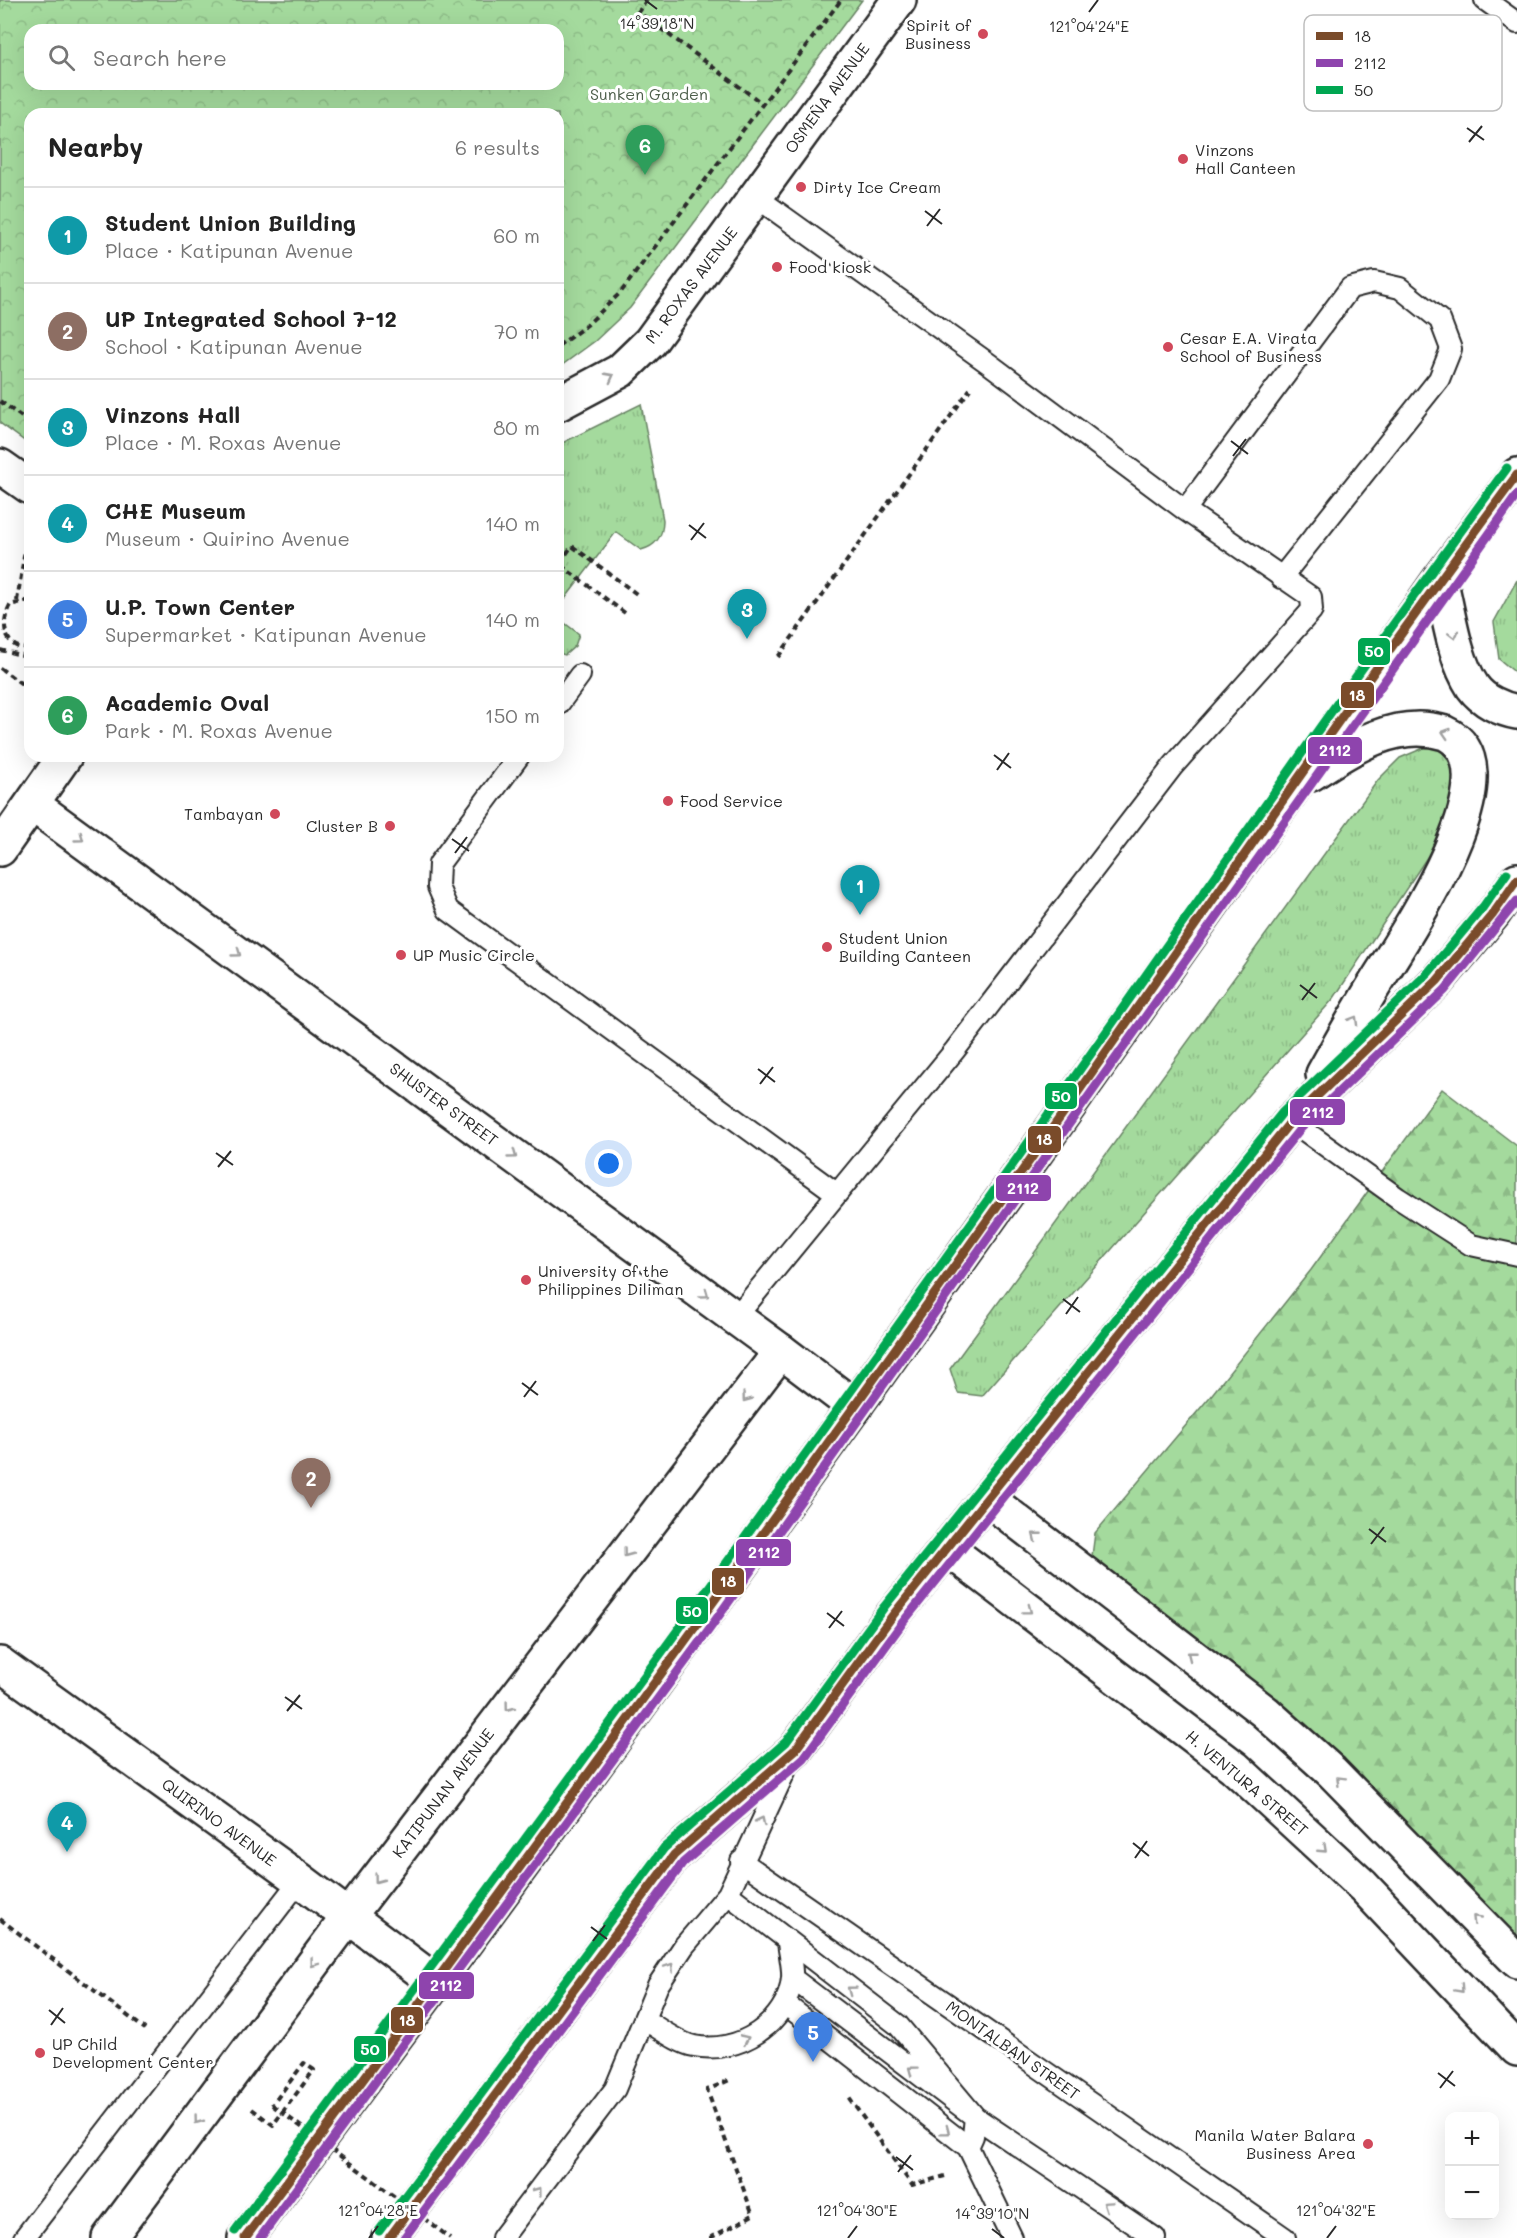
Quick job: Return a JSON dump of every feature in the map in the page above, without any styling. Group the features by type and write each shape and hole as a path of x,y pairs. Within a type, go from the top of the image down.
{"street":[{"name":"OSMEÑA AVENUE","path":"756,197 899,0"},
{"name":"M. ROXAS AVENUE","path":"564,401 620,371 634,359 664,324 756,197"},
{"path":"0,466 24,483"},
{"path":"245,2238 437,1983 855,1407 1440,579 1517,475"},
{"path":"1440,579 1460,657 1474,688 1499,708 1517,712"},
{"path":"389,2238 674,1855 795,1750 893,1615 1297,1114 1385,968 1461,856 1476,828 1483,806 1485,783 1480,762 1470,745 1454,736 1435,730 1412,728 1384,734 1340,754 1296,784"},
{"path":"0,849 61,762"},
{"name":"SHUSTER STREET","path":"32,804 736,1317 855,1407"},
{"path":"1297,1114 1437,981 1493,914 1517,880"},
{"name":"KATIPUNAN AVENUE","path":"109,2238 349,1916 781,1351"},
{"path":"988,1499 1265,1712 1332,1772 1517,1961"},
{"name":"H. VENTURA STREET","path":"948,1548 1234,1767 1363,1886 1517,2049"},
{"name":"QUIRINO AVENUE","path":"0,1664 300,1880 437,1983"}],"lane":[{"path":"1485,0 1517,23"},
{"path":"736,1317 955,1050 1173,766 1312,610 1311,597 1185,510 988,363 756,197"},
{"path":"1185,510 1350,288 1374,282 1400,288 1440,320 1451,349 1438,379 1281,578"},
{"path":"564,697 580,675"},
{"path":"515,762 439,864 438,887 448,910 836,1193"},
{"path":"1297,1114 1398,1198 1471,1245 1517,1255"},
{"path":"502,2238 615,2089 658,1985 684,1946 728,1894 741,1861 795,1750"},
{"name":"MONTALBAN STREET","path":"741,1861 1286,2238"},
{"path":"24,2238 300,1880"},
{"path":"728,1894 898,2025 975,2117 973,2136 968,2147"},
{"path":"645,2020 693,2046 729,2047 762,2031 785,2004 792,1978 788,1942"},
{"path":"792,1978 975,2117 1155,2238"},
{"path":"785,2004 968,2147 1012,2238"}],"path":[{"path":"647,0 638,12 763,104"},
{"path":"564,342 587,325 621,292 841,0"},
{"path":"778,657 988,363"},
{"path":"0,401 24,419"},
{"path":"564,558 572,546 638,595"},
{"path":"17,601 24,556"},
{"path":"564,568 625,613"},
{"path":"24,600 10,605 2,619 4,635 16,646 24,647"},
{"path":"14,654 16,646"},
{"path":"0,650 24,656"},
{"path":"0,668 24,686"},
{"path":"0,1919 170,2048"},
{"path":"223,2086 273,2125 314,2070 304,2062 272,2105 450,2238"},
{"path":"710,2238 753,2215 707,2090 738,2076"},
{"path":"844,2091 912,2185 950,2175"}],"green space":[{"name":"Sunken Garden","path":"0,0 862,0 630,308 595,341 564,364 564,108 24,108 24,441 0,423"},
{"path":"641,404 663,520 658,540 641,550 616,532 564,600 564,442"},
{"path":"1517,580 1517,674 1499,659 1494,622"},
{"path":"564,623 579,634 575,646 565,655"},
{"path":"1426,747 1452,752 1464,781 1453,818 1334,998 982,1396 958,1393 950,1369 1378,780 1400,758"},
{"path":"1442,1089 1517,1146 1517,1938 1317,1734 1091,1564 1095,1533 1209,1398 1311,1270"}],"transit line":[{"name":"50","path":"235,2231 521,1845 803,1458 1376,649 1507,468"},
{"name":"18","path":"245,2238 436,1982 812,1465 1063,1114 1320,747 1517,475"},
{"name":"2112","path":"260,2238 710,1628 1517,495"},
{"name":"50","path":"379,2231 664,1848 786,1742 884,1607 1282,1113 1428,973 1483,907 1507,873"},
{"name":"18","path":"389,2238 674,1855 795,1750 893,1615 1291,1121 1437,981 1493,914 1517,880"},
{"name":"2112","path":"404,2238 683,1863 804,1758 903,1622 1300,1129 1445,990 1517,901"}],"place":[{"name":"Spirit of Business","path":"983,34"},
{"name":"Vinzons Hall Canteen","path":"1183,159"},
{"name":"Academic Oval","path":"645,175"},
{"name":"Dirty Ice Cream","path":"801,187"},
{"name":"Food kiosk","path":"777,267"},
{"name":"Cesar E.A. Virata School of Business","path":"1168,347"},
{"name":"Vinzons Hall","path":"747,639"},
{"name":"Food Service","path":"668,801"},
{"name":"Tambayan","path":"275,814"},
{"name":"Cluster B","path":"390,826"},
{"name":"Student Union Building","path":"860,915"},
{"name":"Student Union Building Canteen","path":"827,947"},
{"name":"UP Music Circle","path":"401,955"},
{"name":"University of the Philippines Diliman","path":"526,1280"},
{"name":"UP Integrated School 7-12","path":"311,1508"},
{"name":"CHE Museum","path":"67,1852"},
{"name":"UP Child Development Center","path":"40,2053"},
{"name":"U.P. Town Center","path":"813,2062"},
{"name":"Manila Water Balara Business Area","path":"1368,2144"}]}
